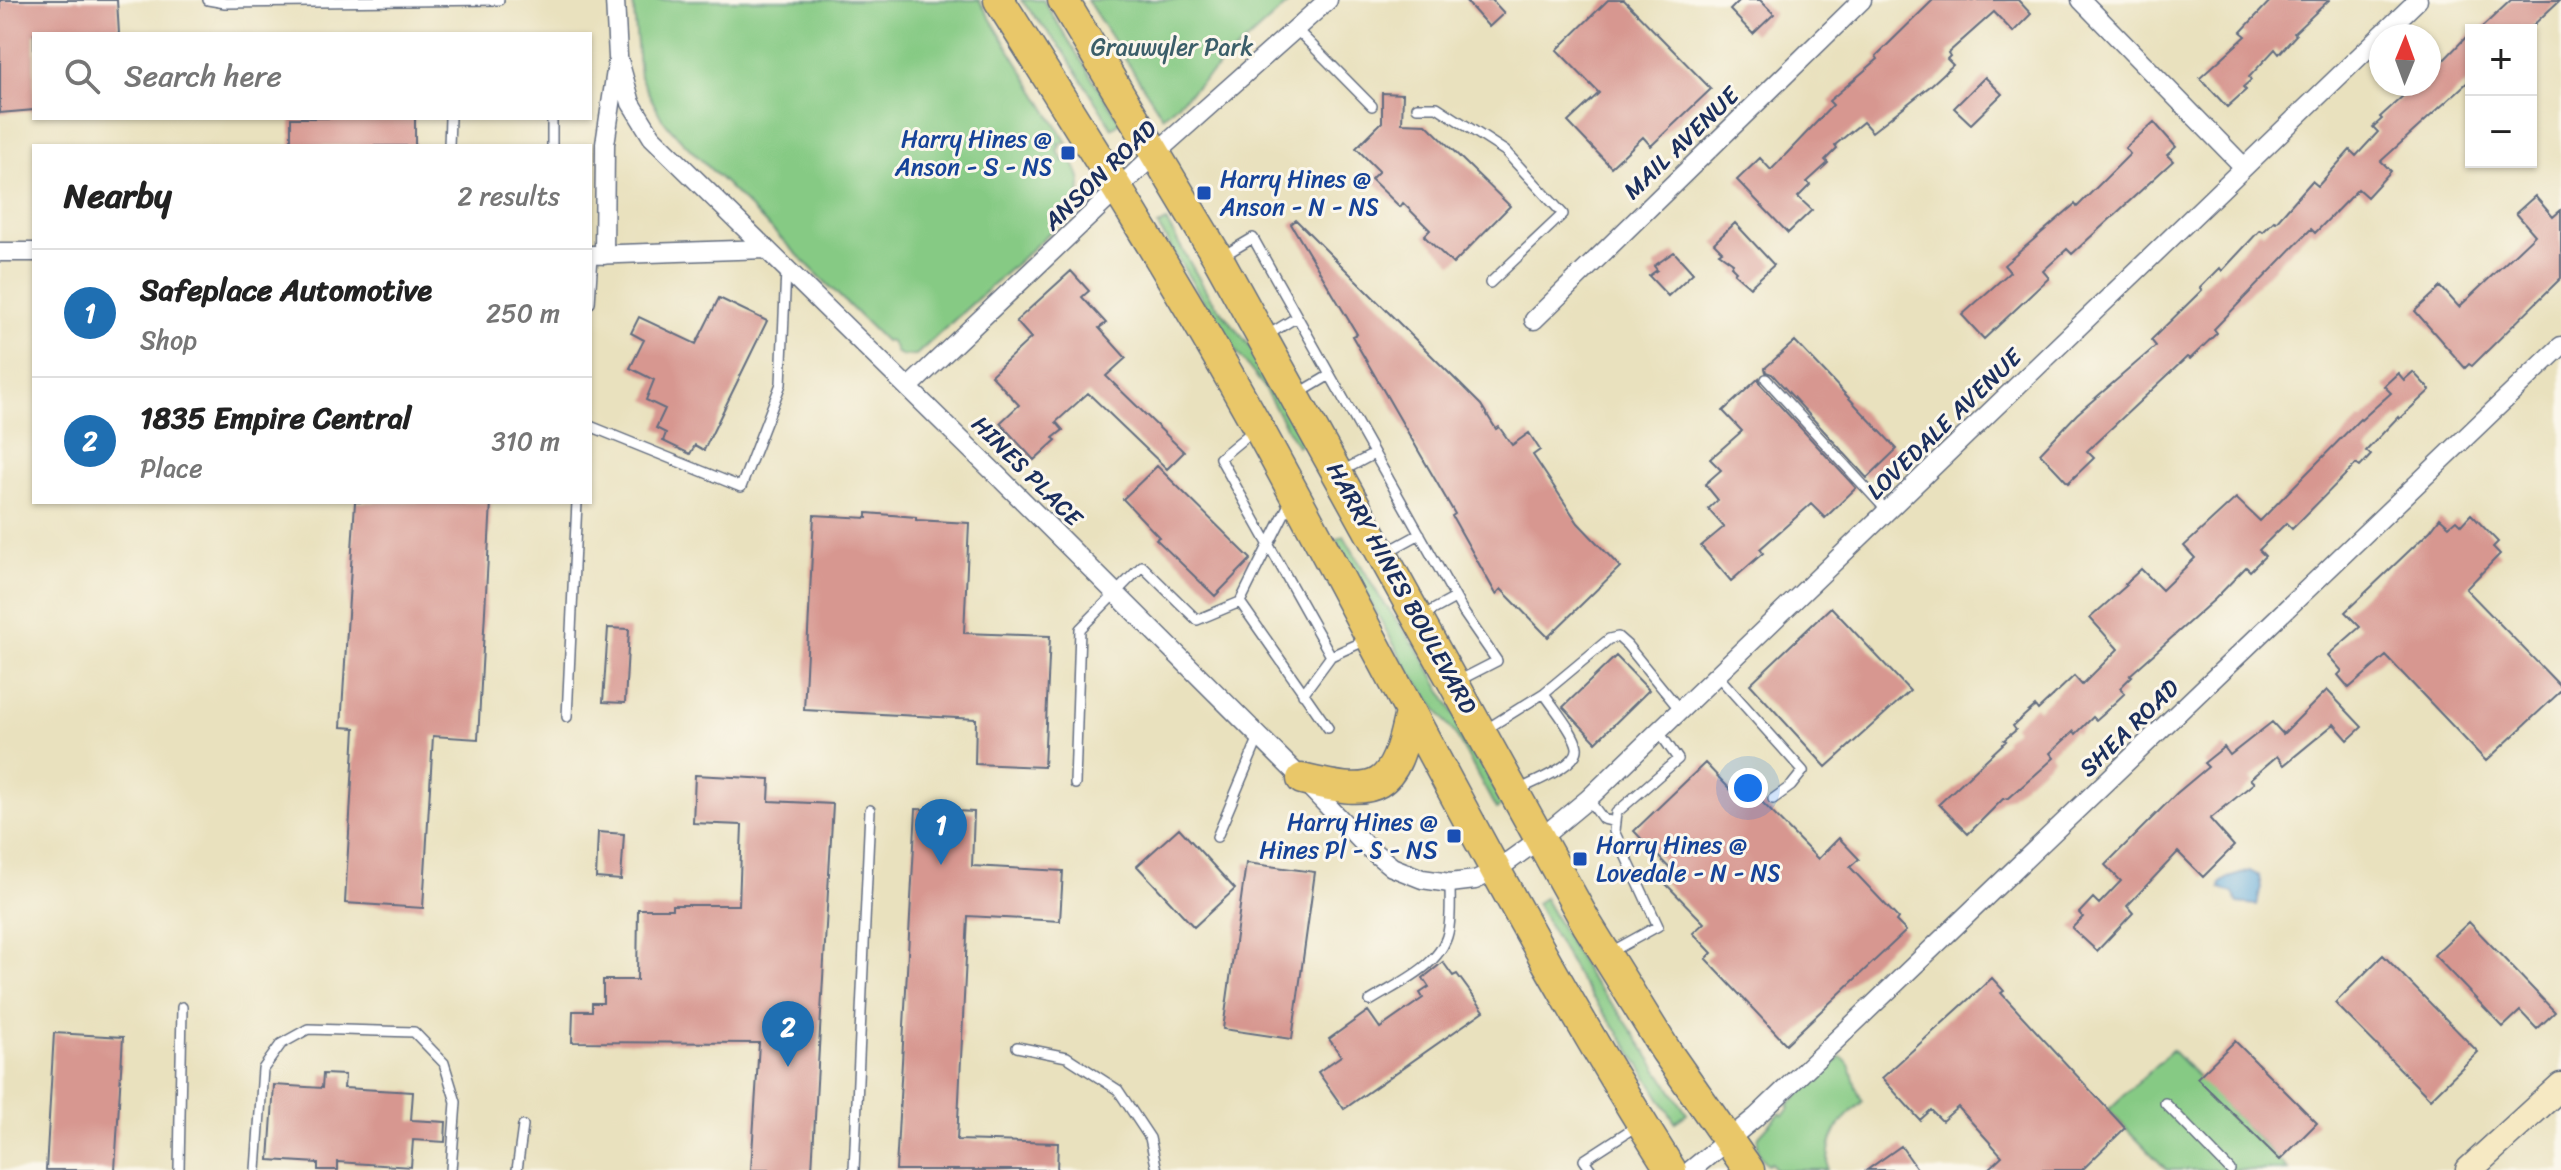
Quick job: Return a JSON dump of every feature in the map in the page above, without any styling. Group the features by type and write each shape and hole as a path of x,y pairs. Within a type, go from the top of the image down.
{"main road":[{"name":"HARRY HINES BOULEVARD","path":"999,0 1119,190 1257,427 1495,871 1671,1170"},
{"name":"HARRY HINES BOULEVARD","path":"1063,0 1218,258 1606,955 1666,1051 1749,1170"},
{"path":"1294,495 1339,473"},
{"path":"1302,779 1339,788 1362,789 1386,778 1402,752 1410,712"}],"street":[{"name":"HINES PLACE","path":"615,0 618,57 631,103 652,137 1115,593 1365,845 1392,867 1422,879 1450,883 1475,880 1495,871"},
{"name":"ANSON ROAD","path":"908,388 1157,152 1328,0"},
{"name":"MAIL AVENUE","path":"1534,320 1862,0"},
{"path":"2081,0 2243,166"},
{"name":"LOVEDALE AVENUE","path":"1495,871 1588,799 1659,732 2418,0"},
{"path":"618,57 605,144 596,255 766,249"},
{"path":"0,252 32,252"},
{"name":"SHEA ROAD","path":"1691,1170 1756,1117 2561,346"},
{"path":"2470,1170 2561,1086"}],"lane":[{"path":"208,0 225,3 499,0"},
{"path":"1296,29 1372,106"},
{"path":"1417,107 1437,107 1505,151 1563,214 1490,283"},
{"path":"449,144 450,120"},
{"path":"552,120 552,144"},
{"path":"1218,258 1253,238 1455,598 1497,661 1455,683"},
{"path":"592,287 596,255"},
{"path":"592,427 741,487 781,384 786,267"},
{"path":"1263,338 1297,317"},
{"path":"1295,395 1330,375"},
{"path":"1766,379 1889,512"},
{"path":"1257,427 1220,458 1331,656"},
{"path":"1339,473 1374,454"},
{"path":"1075,784 1080,629 1142,566 1197,620 1240,602 1294,495"},
{"path":"567,717 577,504"},
{"path":"1384,554 1420,534"},
{"path":"1419,618 1455,598"},
{"path":"1240,602 1328,728"},
{"path":"1482,731 1544,693 1609,639 1618,637 1680,710"},
{"path":"1303,694 1331,656 1370,638"},
{"path":"1717,675 1803,771 1791,786 1773,799"},
{"path":"1515,792 1570,763 1577,753 1571,734 1544,693"},
{"path":"1606,955 1658,926 1614,831 1616,813 1678,759 1659,732"},
{"path":"1217,837 1260,737"},
{"path":"1588,799 1603,819 1615,822"},
{"path":"854,1170 870,810"},
{"path":"1370,1001 1425,966 1443,949 1449,929 1450,883"},
{"path":"179,1170 182,1007"},
{"path":"256,1170 263,1069 281,1044 308,1029 414,1032 444,1063 456,1102 451,1170"},
{"path":"1017,1047 1067,1057 1118,1090 1150,1138 1157,1170"},
{"path":"2165,1103 2230,1170"},
{"path":"1591,1170 1584,1160 1641,1123"},
{"path":"517,1170 523,1126"}],"green space":[{"path":"633,0 979,0 1067,143 1058,143 1060,147 1057,149 1063,161 1070,157 1076,168 1081,182 1079,199 1083,202 916,355 903,356 895,352 889,340 886,342 662,119 640,77"},
{"path":"1021,0 1043,0 1120,122 1112,128 1063,50"},
{"name":"Grauwyler Park","path":"1087,0 1292,0 1163,117"},
{"path":"1166,221 1209,296 1252,349 1305,442 1297,446 1261,383 1227,340 1158,226"},
{"path":"1344,536 1379,596 1423,657 1504,804 1496,809 1457,737 1407,668 1336,540"},
{"path":"1544,898 1589,977 1622,1016 1687,1114 1675,1122 1626,1043 1581,982 1536,903"},
{"path":"2172,1050 2289,1170 2167,1170 2108,1110"},
{"path":"1841,1057 1850,1066 1863,1101 1847,1116 1832,1138 1828,1170 1776,1170 1771,1162 1768,1164 1760,1155 1759,1136"}],"water":[{"path":"2250,871 2259,876 2261,887 2257,905 2238,903 2233,893 2220,889 2221,883 2228,878"}],"building":[{"path":"0,0 117,0 119,32 32,32 32,110 0,113"},
{"path":"1465,0 1492,0 1504,13 1489,27"},
{"path":"1608,0 1624,0 1711,89 1651,146 1643,137 1611,167 1568,122 1599,93 1557,50"},
{"path":"1740,0 1760,0 1774,14 1753,34 1730,10"},
{"path":"1933,0 2018,0 2031,14 2013,32 1994,12 1948,53 1950,56 1947,59 1953,65 1929,87 1872,132 1863,122 1835,145 1837,148 1825,160 1828,163 1807,182 1810,185 1798,197 1812,210 1788,233 1737,180 1760,158 1771,170 1833,105 1829,101 1878,59 1876,56"},
{"path":"2271,0 2329,0 2294,33 2296,35 2279,54 2275,49 2249,77 2251,80 2243,87 2246,90 2227,107 2200,78 2246,36 2241,32"},
{"path":"2511,0 2560,0 2534,24 2485,24"},
{"path":"2465,38 2465,84 2381,161 2391,171 2367,197 2358,189 2315,233 2311,229 2214,329 2217,333 2087,451 2094,458 2068,483 2040,453 2077,414 2156,346 2151,340 2202,290 2200,288 2220,268 2222,271 2260,230 2263,232 2276,222 2312,181 2318,186 2350,150 2356,156 2378,132 2373,127 2382,119 2380,117 2403,96 2441,96 2441,63"},
{"path":"1985,77 2002,94 1971,124 1954,108"},
{"path":"1382,93 1403,94 1402,123 1426,124 1510,206 1453,264 1424,236 1430,230 1403,203 1400,207 1371,179 1379,171 1356,148 1382,122"},
{"path":"291,120 415,120 415,144 291,144"},
{"path":"2154,122 2176,147 2167,155 2173,161 2072,254 2067,249 2043,271 2049,278 1984,339 1962,315 2010,272 2004,265 2075,204 2077,207 2130,154 2125,148"},
{"path":"2535,196 2553,217 2561,210 2561,278 2472,366 2469,364 2465,368 2415,311 2441,287 2459,307 2535,235 2516,213"},
{"path":"1296,220 1481,405 1496,429 1499,427 1512,445 1529,433 1540,450 1533,455 1578,523 1620,567 1548,637 1501,589 1496,594 1452,516 1455,514 1352,336 1357,334 1291,224"},
{"path":"1735,223 1774,265 1750,287 1734,273 1733,263 1719,253 1722,251 1714,243"},
{"path":"1674,252 1693,273 1668,296 1649,276 1657,270 1654,266"},
{"path":"1071,271 1089,291 1082,297 1106,323 1099,328 1126,358 1106,376 1184,452 1167,469 1088,393 1056,422 1063,430 1034,460 1000,423 1019,405 991,375 1031,338 1016,321"},
{"path":"719,298 767,321 704,450 695,445 690,454 663,441 666,433 656,428 665,409 646,400 654,380 630,368 644,340 631,333 639,317 696,344"},
{"path":"1795,341 1897,449 1867,478 1772,374 1766,372 1765,368"},
{"path":"2413,372 2430,390 2398,417 2366,451 2371,455 2360,467 2356,464 2292,529 2286,523 2259,550 2265,556 2250,571 2246,567 2130,675 2120,688 2125,693 2096,720 2093,717 2076,734 2074,731 2050,753 2054,758 2009,798 2003,799 1968,834 1939,804 2006,741 2016,730 2013,726 2035,706 2038,710 2074,676 2082,685 2118,649 2090,618 2141,569 2162,590 2195,558 2184,546 2236,498 2260,521 2360,419 2391,393 2384,386 2398,373 2404,380"},
{"path":"1759,378 1760,384 1856,488 1825,518 1811,504 1760,549 1763,553 1731,581 1701,546 1724,527 1708,509 1718,500 1705,484 1721,470 1710,459 1742,431 1723,411"},
{"path":"1157,466 1251,559 1215,596 1156,539 1159,537 1123,499"},
{"path":"355,504 491,504 478,739 433,736 423,908 345,903 355,728 341,727"},
{"path":"867,513 969,523 964,633 1050,636 1044,767 975,764 976,719 804,710 814,515 867,518"},
{"path":"2471,514 2498,542 2493,547 2500,554 2466,589 2561,687 2561,691 2486,761 2386,656 2349,688 2338,675 2342,671 2328,655 2360,627 2345,612 2440,518 2449,526 2456,520 2461,525"},
{"path":"1831,607 1910,691 1826,767 1750,684"},
{"path":"608,628 629,629 625,703 603,702"},
{"path":"1616,656 1649,690 1596,742 1563,707"},
{"path":"2327,690 2362,727 2348,740 2334,724 2284,765 2277,756 2250,779 2254,783 2210,819 2234,846 2203,877 2178,852 2127,906 2133,913 2097,951 2072,928 2083,917 2079,913 2093,898 2099,904 2121,881 2105,865 2177,793 2208,767 2204,763 2224,747 2230,755 2272,722 2283,734"},
{"path":"1705,763 1744,804 1755,795 1818,859 1839,838 1859,859 1850,867 1898,918 1896,921 1906,931 1786,1044 1706,959 1712,953 1693,933 1704,923 1664,882 1674,873 1634,831"},
{"path":"695,775 770,779 769,801 833,804 812,1170 751,1170 759,1043 572,1042 573,1011 592,1011 592,1003 603,1003 603,980 637,980 638,909 672,909 672,905 739,905 742,825 693,823"},
{"path":"916,809 974,812 972,866 1063,871 1060,921 968,916 957,1140 1058,1143 1057,1170 896,1170"},
{"path":"1179,828 1235,889 1194,927 1137,866"},
{"path":"598,832 624,834 621,880 596,878"},
{"path":"1246,863 1315,872 1292,1039 1223,1029"},
{"path":"2469,922 2555,1012 2537,1029 2520,1011 2503,1027 2434,955"},
{"path":"2383,955 2478,1052 2430,1099 2335,1003"},
{"path":"1443,962 1453,976 1457,974 1484,1011 1344,1109 1318,1072 1341,1056 1329,1039 1368,1011 1380,1028 1423,998 1420,993 1429,987 1423,978"},
{"path":"1992,978 2004,991 2001,993 2125,1128 2082,1170 1987,1170 2002,1156 1958,1107 1942,1121 1931,1110 1920,1120 1882,1078"},
{"path":"54,1033 123,1037 115,1170 46,1170"},
{"path":"2235,1041 2317,1123 2280,1160 2197,1078"},
{"path":"323,1074 345,1075 344,1088 413,1092 411,1120 446,1122 445,1142 413,1140 411,1167 338,1162 338,1170 318,1170 318,1163 269,1160 274,1085 322,1088"},
{"path":"1901,1146 1918,1170 1867,1170"}],"place":[{"name":"Harry Hines @ Anson - S - NS","path":"1068,153"},
{"name":"Harry Hines @ Anson - N - NS","path":"1204,193"},
{"name":"Harry Hines @ Hines Pl - S - NS","path":"1454,836"},
{"name":"Harry Hines @ Lovedale - N - NS","path":"1580,859"},
{"name":"Safeplace Automotive","path":"941,865"},
{"name":"1835 Empire Central","path":"788,1067"}]}
